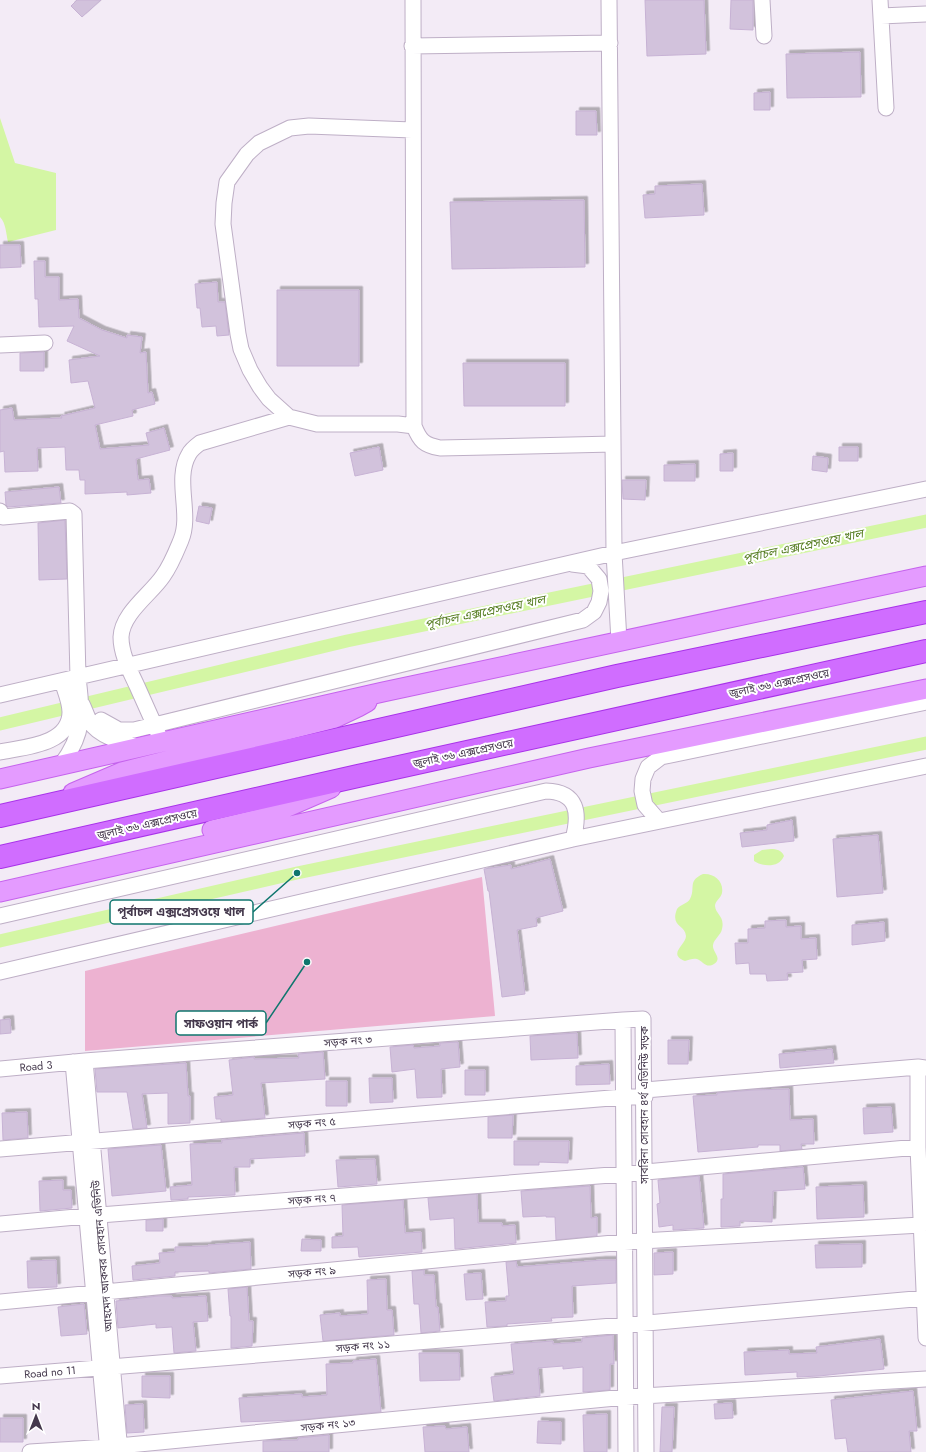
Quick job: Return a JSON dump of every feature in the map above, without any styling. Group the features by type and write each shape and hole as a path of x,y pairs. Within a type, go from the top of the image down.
{"highway":[{"path":"0,816 617,676 926,612"},
{"name":"জুলাই ৩৬ এক্সপ্রেসওয়ে","path":"0,857 358,776 926,651"}],"main road":[{"path":"0,779 383,692 926,576"},
{"path":"0,892 589,758 926,689"},
{"path":"50,804 83,788 122,772 335,718 358,707 383,692"},
{"path":"92,870 120,856 173,840 262,818 358,776"}],"street":[{"path":"412,0 414,426 418,438 428,446 440,448 613,444"},
{"path":"609,0 614,553 619,641"},
{"path":"762,0 764,36"},
{"path":"880,0 886,108"},
{"path":"881,16 926,14"},
{"path":"412,46 610,42"},
{"path":"412,130 309,126 290,128 259,143 247,154 227,182 223,224 241,349 250,370 268,399 289,417 317,424 398,424 414,426"},
{"path":"0,345 45,342"},
{"path":"162,741 128,666 123,651 121,636 126,620 139,602 163,576 182,538 185,518 183,487 184,466 189,453 200,443 289,417"},
{"path":"0,695 614,553 926,489"},
{"path":"0,511 4,517 70,511 74,514 78,678 81,702 80,724 74,744 61,765"},
{"path":"101,720 119,730 134,730 583,620 594,612 599,602 601,591 599,579 588,566 568,564"},
{"path":"0,752 48,741 60,735 67,725 70,712 62,681"},
{"path":"81,702 91,724 105,736 120,743 138,747"},
{"path":"659,821 645,805 642,791 643,779 648,768 661,757 926,702"},
{"path":"0,972 573,839 926,766"},
{"path":"0,916 546,790 557,791 569,797 576,808 576,826 573,839"},
{"name":"সাবরিনা সোবহান ৪র্থ এভিনিউ সড়ক","path":"626,1452 623,1020 644,1019 646,1452"},
{"name":"সড়ক নং ৩","path":"79,1061 623,1020"},
{"name":"Road 3","path":"0,1069 79,1061"},
{"name":"আহমেদ আকবর সোবহান এভিনিউ","path":"79,1061 114,1449"},
{"path":"922,1068 918,1147 926,1338"},
{"name":"সড়ক নং ৫","path":"0,1149 624,1097 922,1068"},
{"name":"সড়ক নং ৭","path":"0,1224 624,1174 918,1147"},
{"name":"সড়ক নং ৯","path":"0,1302 624,1242 921,1225"},
{"name":"সড়ক নং ১১","path":"106,1367 625,1325 925,1298"},
{"name":"Road no 11","path":"0,1376 106,1367"},
{"name":"সড়ক নং ১৩","path":"30,1452 114,1449 646,1395 926,1379"}],"shaded area":[{"path":"0,118 15,163 56,173 56,230 8,242 5,225 0,217"},
{"path":"771,849 782,852 784,856 782,860 778,863 770,865 754,861 754,855 762,850"},
{"path":"703,874 714,876 720,881 722,889 722,893 715,906 723,925 713,945 718,959 714,964 709,966 697,959 685,961 680,958 677,952 686,936 685,932 675,919 677,909 690,899 692,895 693,882"},
{"path":"482,877 495,1016 85,1051 85,971"}],"building":[{"path":"77,0 101,0 82,17 71,6"},
{"path":"645,0 704,0 706,54 647,56"},
{"path":"731,0 753,0 753,30 730,29"},
{"path":"860,52 861,97 787,98 786,54"},
{"path":"770,92 770,110 754,110 754,93"},
{"path":"576,111 596,111 597,135 576,135"},
{"path":"702,184 704,215 645,218 643,195 655,194 655,186"},
{"path":"584,200 585,267 452,269 450,202"},
{"path":"0,245 20,245 21,267 0,268"},
{"path":"34,261 45,261 45,277 59,277 59,300 78,299 79,318 102,330 127,338 127,335 142,337 140,353 146,352 148,393 152,392 155,404 132,410 133,416 95,425 100,449 149,445 146,433 164,428 170,450 136,459 138,480 149,479 151,493 127,495 127,492 85,494 85,480 80,480 79,470 66,470 65,447 37,448 38,471 5,472 4,451 0,452 0,410 12,408 14,420 62,418 61,416 95,408 88,381 71,383 69,360 100,356 67,341 74,326 39,327 38,299 35,299"},
{"path":"217,282 218,302 225,302 229,335 217,336 216,326 202,327 200,308 197,308 195,284"},
{"path":"277,290 359,290 359,366 277,366"},
{"path":"44,352 44,371 20,371 20,353"},
{"path":"463,363 565,363 565,406 464,406"},
{"path":"379,447 383,470 355,476 350,453"},
{"path":"839,447 858,447 858,461 839,461"},
{"path":"733,453 733,471 720,471 720,454"},
{"path":"813,456 828,458 827,472 812,470"},
{"path":"695,464 695,481 664,481 664,465"},
{"path":"622,480 646,480 645,500 623,499"},
{"path":"59,487 61,503 8,507 6,505 5,492"},
{"path":"199,506 212,508 209,524 196,521"},
{"path":"65,520 67,579 39,580 38,523"},
{"path":"792,820 794,841 742,847 740,833 767,830 767,825"},
{"path":"878,835 883,893 837,897 833,839"},
{"path":"550,859 563,911 536,918 537,926 517,930 525,994 502,997 489,891 484,869 511,865 511,869"},
{"path":"786,920 786,927 801,926 801,939 816,938 817,959 802,960 803,972 787,973 788,980 767,981 766,974 750,974 749,963 736,964 735,943 748,943 748,929 765,928 765,921"},
{"path":"884,922 885,941 852,945 852,925"},
{"path":"10,1019 11,1033 0,1034 0,1020"},
{"path":"577,1033 578,1058 531,1060 530,1036"},
{"path":"668,1040 689,1040 688,1064 668,1064"},
{"path":"458,1042 460,1067 441,1069 442,1097 417,1098 415,1069 392,1072 390,1047 413,1045 414,1048 440,1046 440,1043"},
{"path":"832,1049 834,1063 780,1068 779,1054"},
{"path":"323,1052 325,1079 261,1083 265,1118 221,1122 221,1119 216,1119 214,1097 233,1095 229,1060 254,1057 254,1059 299,1058 298,1054"},
{"path":"186,1063 188,1096 190,1096 190,1123 168,1124 168,1093 142,1094 147,1128 133,1129 127,1092 97,1092 95,1069"},
{"path":"609,1064 610,1084 576,1085 576,1066"},
{"path":"465,1070 485,1070 485,1095 465,1095"},
{"path":"369,1078 392,1078 393,1102 370,1103"},
{"path":"326,1081 347,1081 347,1106 326,1106"},
{"path":"789,1089 790,1120 813,1119 814,1144 801,1144 802,1149 780,1151 780,1145 758,1145 758,1147 698,1152 693,1096 717,1095 717,1093 753,1090"},
{"path":"891,1107 893,1132 864,1134 863,1108"},
{"path":"27,1112 28,1138 3,1140 2,1113"},
{"path":"513,1115 512,1138 488,1138 488,1117"},
{"path":"304,1133 305,1156 250,1159 250,1167 234,1167 235,1195 188,1197 188,1199 171,1200 170,1187 192,1185 190,1144 222,1143 222,1140"},
{"path":"514,1141 569,1141 568,1163 539,1162 539,1165 514,1165"},
{"path":"161,1145 166,1191 112,1196 108,1149"},
{"path":"375,1159 377,1184 338,1187 336,1160"},
{"path":"803,1167 805,1189 773,1191 772,1222 740,1221 740,1226 721,1227 723,1174"},
{"path":"699,1176 704,1228 673,1230 673,1225 659,1227 657,1204 660,1203 658,1180"},
{"path":"63,1180 63,1190 71,1190 72,1208 40,1211 39,1181"},
{"path":"863,1185 864,1217 817,1219 816,1187"},
{"path":"590,1186 591,1218 597,1217 597,1236 556,1240 555,1217 523,1217 521,1191"},
{"path":"477,1194 478,1223 502,1223 502,1226 515,1225 516,1243 455,1249 454,1218 430,1220 428,1198"},
{"path":"403,1200 405,1233 421,1232 422,1252 359,1257 358,1247 332,1248 332,1237 343,1236 342,1205"},
{"path":"163,1219 163,1231 146,1231 146,1220"},
{"path":"302,1239 321,1240 321,1251 301,1251"},
{"path":"250,1242 251,1269 209,1273 209,1271 175,1272 175,1276 133,1280 132,1266 160,1263 159,1253 175,1252 175,1247"},
{"path":"862,1244 862,1267 816,1268 815,1245"},
{"path":"673,1252 673,1274 654,1275 654,1253"},
{"path":"56,1260 57,1287 28,1288 27,1261"},
{"path":"616,1260 616,1283 572,1286 573,1317 551,1318 552,1321 487,1327 485,1302 506,1301 506,1296 509,1296 506,1262 516,1261 517,1267"},
{"path":"424,1270 424,1275 434,1275 436,1307 438,1307 440,1331 421,1333 419,1304 414,1304 412,1271"},
{"path":"481,1273 483,1299 466,1300 464,1274"},
{"path":"386,1279 387,1310 392,1310 394,1335 323,1341 320,1315 340,1313 340,1316 368,1314 367,1280"},
{"path":"247,1287 249,1321 253,1321 252,1346 231,1348 231,1316 228,1289"},
{"path":"158,1296 172,1296 172,1298 206,1296 208,1321 193,1322 196,1351 174,1353 172,1327 156,1328 156,1324 118,1328 116,1301"},
{"path":"84,1304 87,1334 61,1336 58,1307"},
{"path":"613,1335 614,1364 610,1364 610,1390 583,1392 583,1367 563,1369 563,1366 538,1368 540,1396 494,1401 491,1377 514,1374 511,1344 553,1341 553,1344 582,1342 582,1338"},
{"path":"880,1339 884,1369 797,1377 797,1372 745,1375 744,1352 789,1350 789,1354 817,1353 816,1347"},
{"path":"419,1353 459,1353 460,1380 420,1381"},
{"path":"376,1359 381,1412 299,1420 241,1422 239,1398 302,1394 302,1397 327,1395 326,1364 353,1363 353,1361"},
{"path":"142,1376 170,1376 170,1398 142,1397"},
{"path":"913,1391 917,1431 909,1431 911,1452 848,1452 846,1438 835,1439 831,1400"},
{"path":"732,1403 733,1418 715,1419 714,1404"},
{"path":"143,1404 144,1432 127,1433 125,1405"},
{"path":"662,1407 674,1407 672,1452 660,1452"},
{"path":"607,1414 607,1452 584,1452 583,1415"},
{"path":"0,1418 23,1418 23,1442 0,1442"},
{"path":"538,1421 561,1422 561,1444 537,1443"},
{"path":"445,1426 446,1429 467,1427 469,1452 425,1452 423,1427"},
{"path":"329,1435 329,1452 263,1452 263,1441 298,1440 298,1438"}],"waterway":[{"name":"পূর্বাচল এক্সপ্রেসওয়ে খাল","path":"0,724 347,641 926,521"},
{"name":"পূর্বাচল এক্সপ্রেসওয়ে খাল","path":"0,941 297,873 926,743"}],"place":[{"name":"পূর্বাচল এক্সপ্রেসওয়ে খাল","path":"297,873"},
{"name":"সাফওয়ান পার্ক","path":"307,962"}]}
